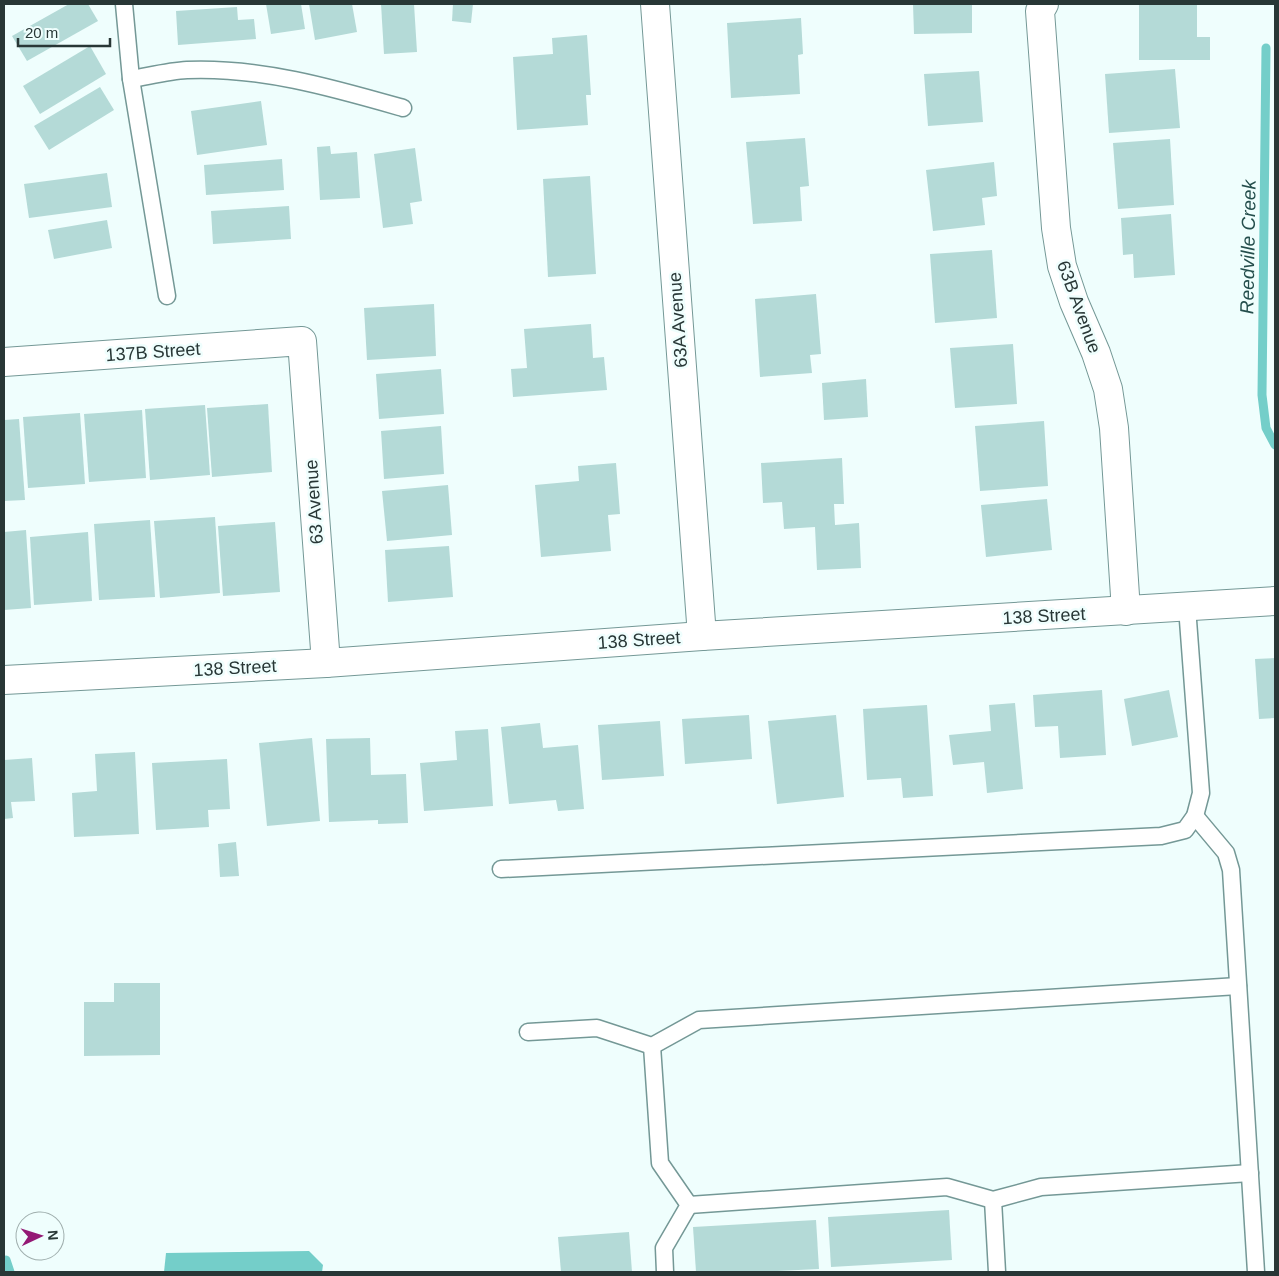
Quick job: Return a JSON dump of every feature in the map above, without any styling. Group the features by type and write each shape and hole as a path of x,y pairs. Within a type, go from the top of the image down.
{"street":[{"name":"63A Avenue","path":"655,4 702,636"},
{"name":"63B Avenue","path":"1044,4 1040,12 1056,228 1062,266 1074,302 1096,352 1108,389 1114,428 1126,611"},
{"name":"137B Street","path":"4,362 302,341"},
{"name":"63 Avenue","path":"302,341 326,663"},
{"name":"138 Street","path":"4,680 326,663 702,636 1275,601"}],"lane":[{"path":"124,4 131,79 166,296"},
{"path":"131,79 186,70 246,72 332,88 403,108"},
{"path":"501,869 1161,836 1185,830 1195,816 1201,793 1187,607"},
{"path":"1195,816 1226,853 1230,870 1256,1272"},
{"path":"528,1032 597,1028 652,1046 699,1020 1238,986"},
{"path":"652,1046 660,1163 689,1205"},
{"path":"689,1205 947,1187 993,1200 1042,1187 1250,1173"},
{"path":"993,1200 997,1272"},
{"path":"665,1272 664,1248 689,1205"}],"water":[{"path":"309,1251 323,1265 322,1272 164,1272 166,1253"}],"building":[{"path":"69,4 88,4 98,21 27,61 12,36"},
{"path":"266,4 301,4 305,29 271,34"},
{"path":"309,4 352,4 357,32 315,40"},
{"path":"381,4 414,4 417,52 384,54"},
{"path":"453,4 473,4 471,23 452,21"},
{"path":"913,4 972,4 972,33 914,34"},
{"path":"1139,4 1197,4 1197,37 1210,37 1210,60 1139,60"},
{"path":"237,7 238,20 254,19 256,39 178,45 176,11"},
{"path":"801,18 803,54 798,55 800,94 731,98 727,23"},
{"path":"587,35 591,95 586,95 588,125 517,130 513,57 553,54 552,38"},
{"path":"90,46 106,74 40,114 23,86"},
{"path":"1175,69 1180,128 1109,133 1105,74"},
{"path":"979,71 983,122 928,126 924,74"},
{"path":"100,87 114,110 49,150 34,126"},
{"path":"261,101 267,145 197,155 191,111"},
{"path":"805,138 809,186 800,187 802,221 753,224 746,142"},
{"path":"1170,139 1174,205 1118,209 1113,143"},
{"path":"330,146 331,154 357,152 360,198 320,200 317,147"},
{"path":"415,148 422,201 410,203 413,224 383,228 374,154"},
{"path":"282,159 284,190 206,195 204,165"},
{"path":"994,162 997,196 982,198 985,225 933,231 926,170"},
{"path":"107,173 112,207 29,218 24,184"},
{"path":"590,176 596,274 548,277 543,179"},
{"path":"289,206 291,239 213,244 211,211"},
{"path":"1171,214 1175,275 1134,278 1133,254 1123,255 1121,218"},
{"path":"107,220 112,248 54,259 48,230"},
{"path":"992,250 997,318 935,323 930,254"},
{"path":"816,294 821,354 810,355 812,373 760,377 755,299"},
{"path":"434,304 436,356 367,360 364,308"},
{"path":"591,324 593,358 604,357 607,390 513,397 511,369 527,368 524,329"},
{"path":"1013,344 1017,404 955,408 950,348"},
{"path":"441,369 444,414 379,419 376,374"},
{"path":"866,379 868,417 824,420 822,383"},
{"path":"268,404 272,472 212,477 207,408"},
{"path":"205,405 210,475 150,480 145,409"},
{"path":"142,410 146,478 89,482 84,414"},
{"path":"80,413 85,484 28,488 23,417"},
{"path":"19,419 25,500 4,501 4,420"},
{"path":"1044,421 1048,486 980,491 975,426"},
{"path":"441,426 444,474 384,479 381,431"},
{"path":"842,458 844,504 834,504 835,525 859,523 861,568 817,570 815,527 784,529 782,502 763,503 761,463"},
{"path":"616,463 620,514 608,515 611,551 541,557 535,485 579,481 578,466"},
{"path":"448,485 452,535 387,541 382,491"},
{"path":"1047,499 1052,550 986,557 981,505"},
{"path":"215,517 220,593 160,598 154,521"},
{"path":"150,520 155,597 99,600 94,524"},
{"path":"275,522 280,592 223,596 218,526"},
{"path":"26,530 31,608 4,610 4,532"},
{"path":"88,532 92,601 34,605 30,537"},
{"path":"449,546 453,597 388,602 385,550"},
{"path":"1275,658 1275,718 1259,719 1255,659"},
{"path":"1102,690 1106,755 1060,758 1058,726 1035,727 1033,695"},
{"path":"1169,690 1178,737 1132,746 1124,699"},
{"path":"1015,703 1023,789 987,793 984,762 953,765 949,735 991,731 989,705"},
{"path":"927,705 933,796 903,798 901,778 867,780 863,709"},
{"path":"749,715 752,759 685,764 682,719"},
{"path":"836,715 844,797 777,804 768,721"},
{"path":"660,721 664,776 602,780 598,725"},
{"path":"540,723 543,748 578,745 584,809 558,811 556,800 509,804 501,727"},
{"path":"488,729 493,806 424,811 420,763 457,760 455,731"},
{"path":"312,738 320,821 267,826 259,743"},
{"path":"370,738 371,775 406,774 408,823 378,824 378,820 329,822 326,739"},
{"path":"135,752 139,834 74,837 72,793 97,791 95,754"},
{"path":"32,758 35,801 11,802 13,818 4,819 4,760"},
{"path":"227,759 230,809 208,810 209,827 156,830 152,763"},
{"path":"236,842 239,876 220,877 218,844"},
{"path":"114,983 160,983 160,1055 84,1056 84,1002 114,1002"},
{"path":"949,1210 952,1260 831,1267 828,1217"},
{"path":"816,1220 819,1269 759,1272 696,1272 693,1227"},
{"path":"629,1232 632,1272 561,1272 558,1237"}],"waterway":[{"name":"Reedville Creek","path":"1266,48 1262,395 1266,428 1275,445"},
{"path":"6,1260 10,1272"}]}
